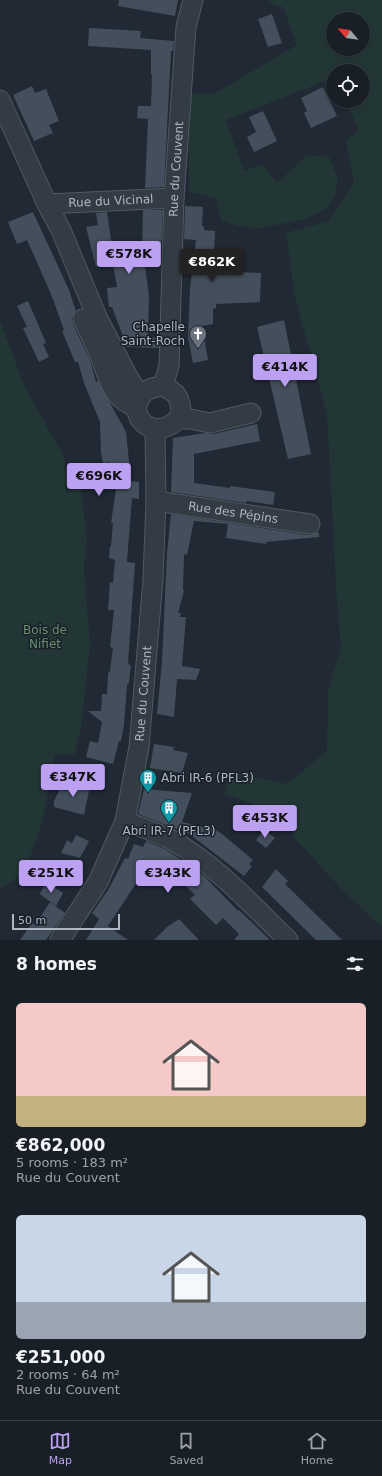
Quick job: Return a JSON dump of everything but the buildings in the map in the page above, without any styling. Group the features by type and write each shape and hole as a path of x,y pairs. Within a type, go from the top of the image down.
{"street":[{"name":"Rue du Couvent","path":"163,386 169,366 174,198 186,27 193,0"},
{"path":"0,100 47,204 61,230 97,317 127,374 138,402 140,419 147,426 155,429 168,428 178,419 181,406 175,393 163,386 153,387 145,392 138,402 127,404 120,398 108,379 100,356 83,319"},
{"name":"Rue du Vicinal","path":"47,204 174,198"},
{"path":"178,419 190,419 210,423 251,413"},
{"name":"Rue du Couvent","path":"60,940 98,882 124,821 140,747 153,579 156,501 155,429"},
{"name":"Rue des Pépins","path":"156,501 310,524"},
{"path":"124,821 170,839 196,856 228,883 288,940"}],"green space":[{"path":"267,0 382,0 382,927 343,891 292,836 296,819 224,794 230,772 287,784 327,751 328,690 341,647 337,602 327,414 295,298 286,233 329,221 354,183 346,141 359,130 348,108 370,108 370,64 326,64 326,81 226,120 244,171 262,164 277,183 307,155 329,157 338,178 335,196 326,209 305,219 261,228 242,227 221,221 216,198 189,192 189,94 215,93 297,45 283,7 276,6"},
{"name":"Bois de Nifiet","path":"0,321 25,387 64,457 66,492 81,488 87,539 84,567 90,645 81,728 74,755 55,754 43,815 29,860 20,875 0,889"}],"place":[{"name":"Chapelle Saint-Roch","path":"198,349"},
{"name":"Abri IR-6 (PFL3)","path":"148,793"},
{"name":"Abri IR-7 (PFL3)","path":"169,823"}]}
